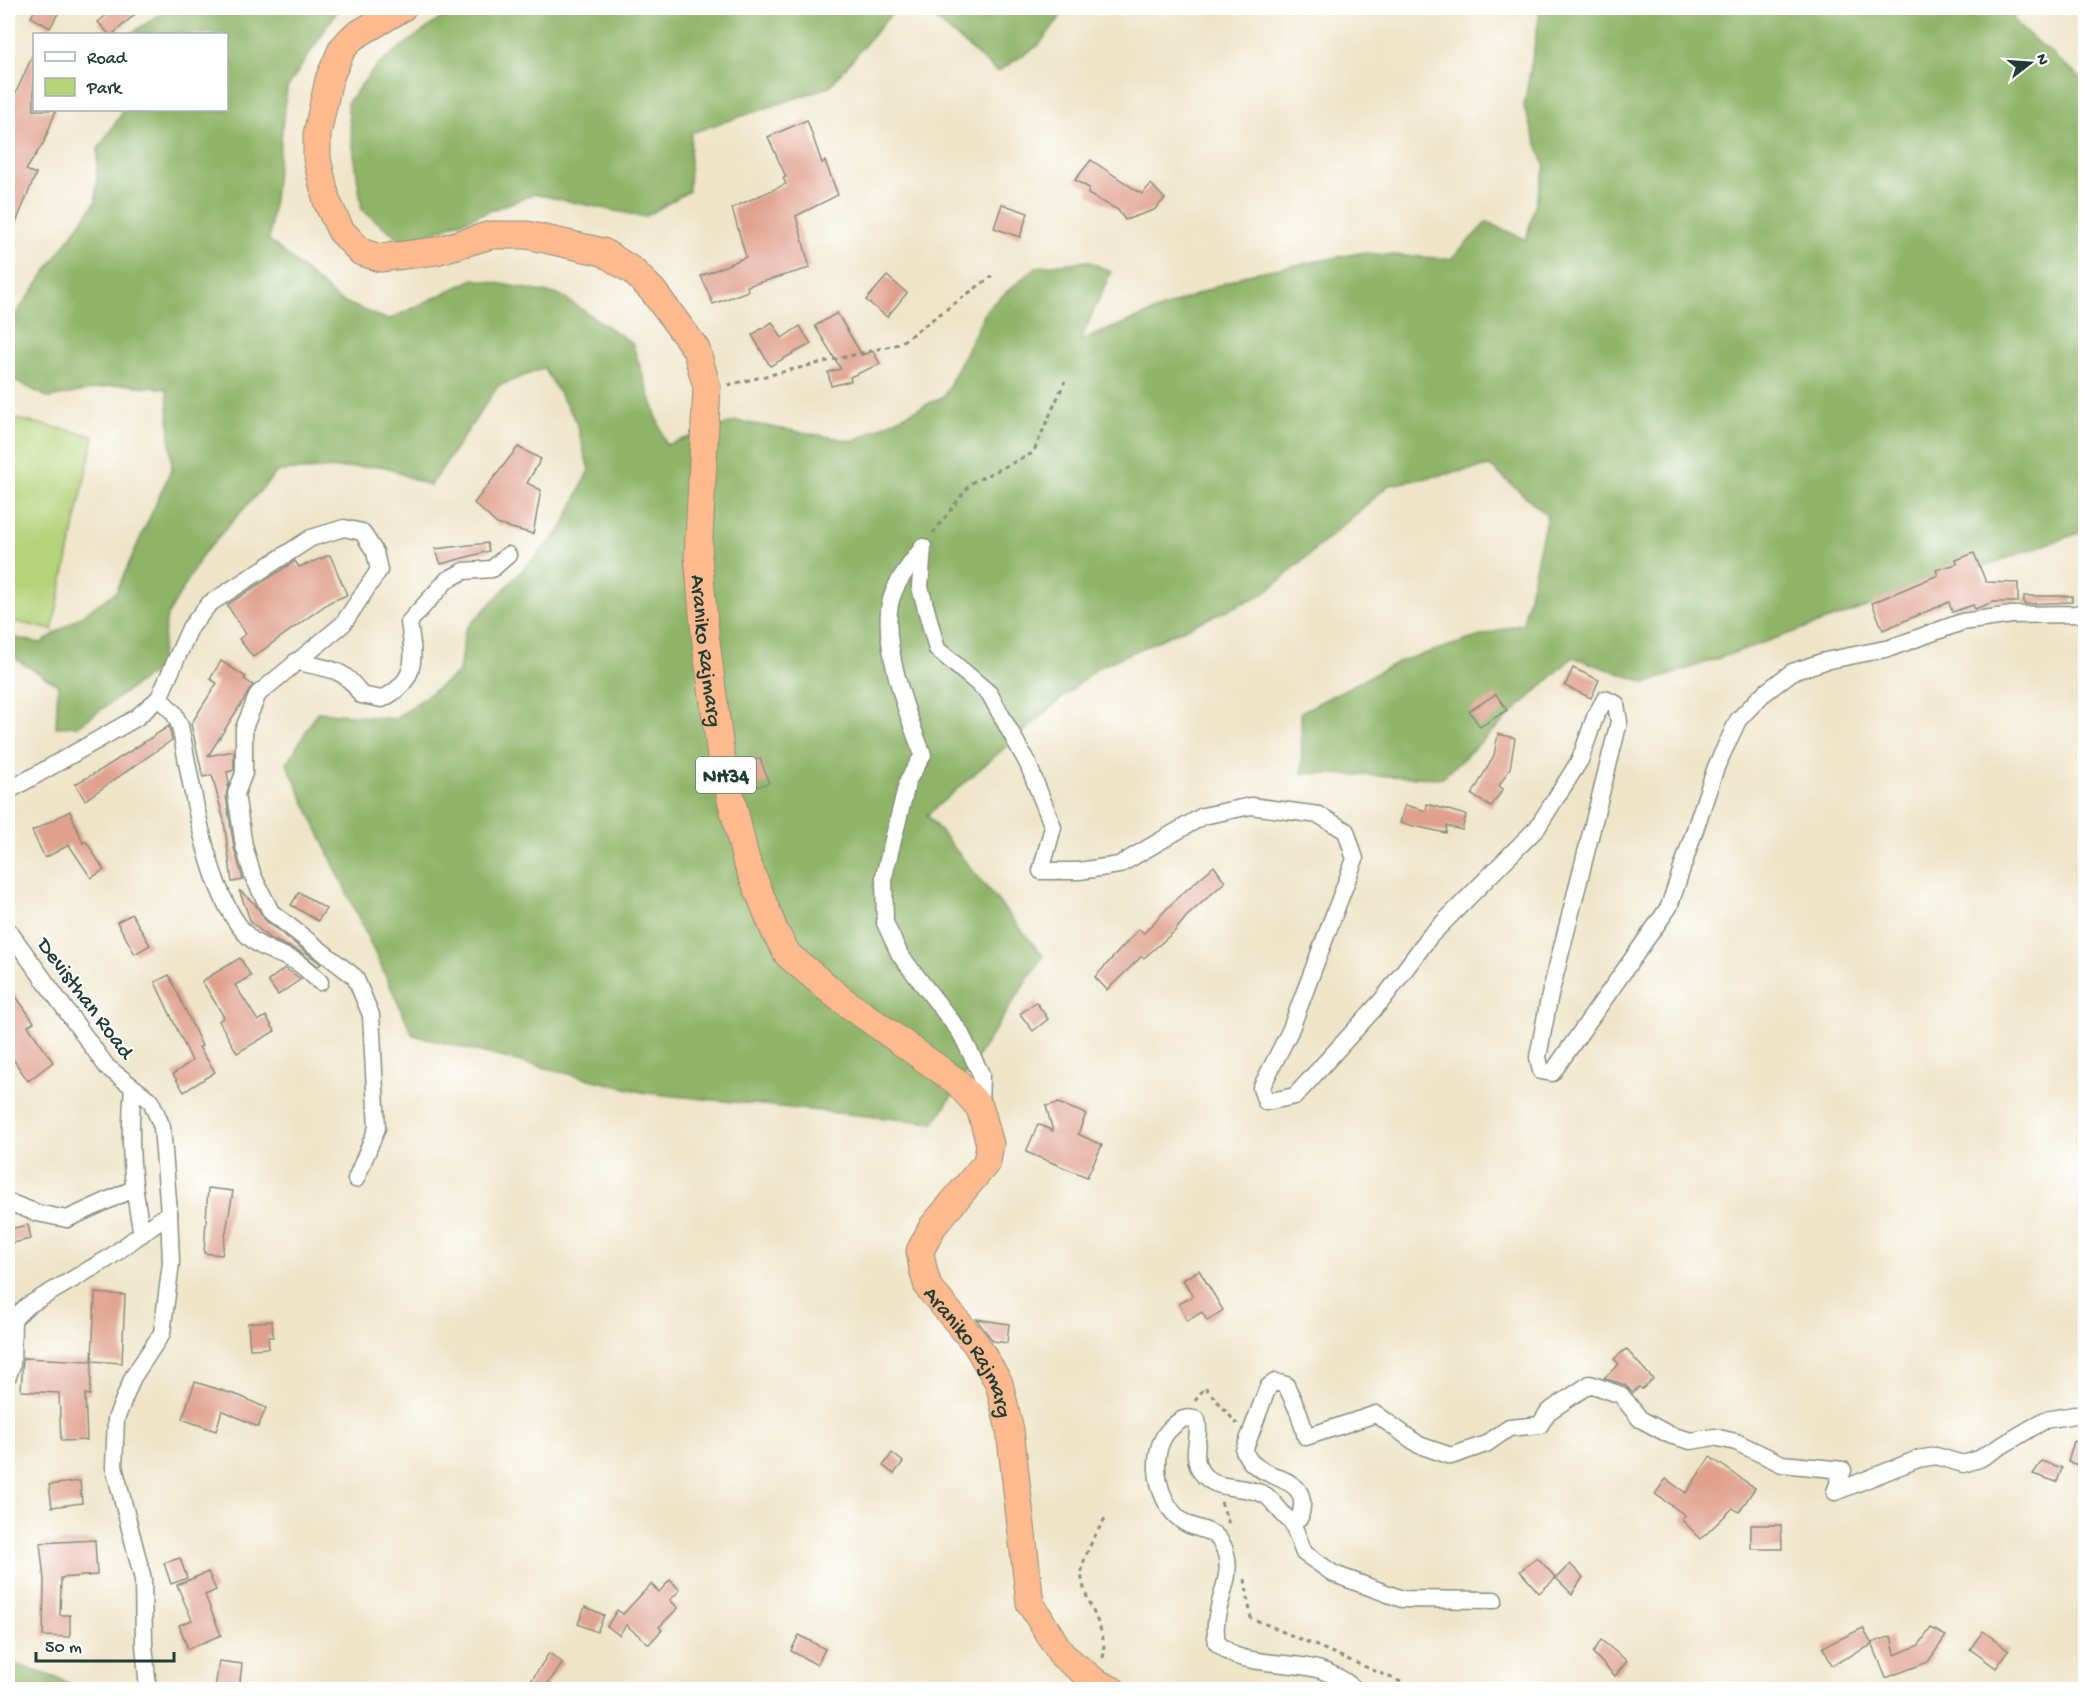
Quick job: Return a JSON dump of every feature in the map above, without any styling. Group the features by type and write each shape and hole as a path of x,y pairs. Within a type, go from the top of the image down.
{"highway":[{"name":"Araniko Rajmarg","path":"402,8 353,37 342,49 324,97 317,134 317,159 327,202 341,231 361,252 380,258 436,251 491,235 527,235 603,252 633,271 676,318 696,349 703,367 707,392 701,469 700,578 721,758 746,860 775,932 788,955 841,999 957,1082 981,1108 990,1144 987,1162 933,1226 920,1251 922,1269 928,1287 976,1344 999,1383 1010,1430 1030,1602 1062,1655 1104,1686"}],"street":[{"path":"8,791 136,718 159,699 190,628 209,604 311,538 344,528 362,532 375,552 379,570 343,624 258,694 244,728 244,773 236,794 244,846 253,876 271,912 355,977 371,1015 376,1128 356,1179"},
{"path":"923,547 920,587 937,649 989,693 1028,764 1053,827 1041,871 1079,871 1119,864 1203,816 1251,806 1319,815 1346,831 1355,859 1290,1031 1261,1088 1266,1102 1295,1096 1383,999 1430,936 1537,828 1580,760 1595,717 1605,699 1616,704 1619,722 1546,1011 1538,1058 1541,1071 1552,1073 1669,907 1716,767 1738,720 1762,695 1792,672 1825,661 1890,648 1962,622 2012,615 2076,614 2085,611"},
{"path":"923,547 893,594 892,603 892,652 907,714 923,755 908,780 884,876 885,923 900,956 960,1032 981,1074 981,1108"},
{"path":"296,661 323,669 335,668 352,680 361,695 382,699 402,687 410,675 414,652 409,622 423,604 447,580 464,571 492,569 508,555"},
{"path":"159,699 174,713 180,726 209,860 221,894 249,937 268,951 296,962 320,982"},
{"name":"Devisthan Road","path":"8,930 107,1067 151,1101 162,1127 170,1212 171,1263 162,1333 133,1377 116,1419 114,1467 143,1579 144,1644 148,1689"},
{"name":"Devisthan Road","path":"133,1088 129,1133 133,1189 142,1234"},
{"path":"8,1202 37,1214 67,1219 133,1189"},
{"path":"8,1376 12,1365 10,1322 27,1306 109,1258 170,1212"},
{"path":"1292,1522 1300,1517 1304,1504 1297,1488 1252,1464 1244,1451 1268,1387 1275,1382 1286,1385 1299,1413 1306,1437 1376,1414 1419,1445 1451,1456 1486,1444 1509,1428 1540,1425 1548,1412 1590,1384 1621,1395 1640,1419 1670,1435 1691,1441 1714,1437 1736,1442 1782,1464 1844,1470 1835,1492 1918,1459 1936,1456 1963,1464 1979,1459 2045,1420 2085,1413"},
{"path":"1356,1689 1344,1679 1322,1668 1235,1656 1217,1643 1213,1627 1229,1569 1226,1551 1210,1530 1181,1521 1163,1498 1156,1462 1161,1439 1178,1420 1190,1417 1197,1420 1200,1429 1195,1453 1199,1468 1215,1484 1266,1495 1281,1514 1292,1522 1304,1553 1334,1574 1402,1599 1494,1600"}],"path":[{"path":"8,25 16,8"},
{"path":"707,392 754,377 899,344 992,276"},
{"path":"923,547 971,483 1033,453 1065,381"},
{"path":"1194,1402 1205,1387 1244,1431"},
{"path":"1220,1501 1232,1535"},
{"path":"1104,1686 1106,1646 1081,1577 1088,1553 1107,1515"},
{"path":"1244,1572 1251,1618 1401,1682 1406,1689"}],"green space":[{"path":"165,8 339,8 287,88 269,240 339,300 388,320 474,279 560,295 632,343 666,445 736,421 853,441 944,396 987,309 1036,267 1088,261 1111,272 1080,341 1248,274 1360,253 1451,259 1487,222 1526,240 1545,167 1524,107 1540,13 1537,8 2008,8 2018,26 2085,81 2085,531 1647,683 1573,657 1442,778 1302,773 1301,712 1398,662 1523,623 1547,515 1490,466 1389,485 1265,593 1097,668 927,815 1043,956 934,1123 646,1093 413,1035 287,764 317,712 395,719 459,672 465,630 562,529 589,470 576,421 544,368 498,386 430,486 383,466 278,471 203,554 167,616 159,668 78,726 56,727 58,685 17,660 10,637 41,643 116,592 172,468 167,389 121,384 49,398 8,377 8,317 16,314 96,201 98,149 121,115 121,111 228,111 228,33 132,33 161,14"},
{"path":"455,8 896,8 829,87 691,133 689,191 645,217 534,194 405,243 362,210 347,103 378,64"},
{"path":"923,8 1067,8 1039,45 997,72"},
{"path":"8,417 94,436 52,630 8,620"},
{"path":"8,1662 60,1679 74,1689 8,1689"}],"building":[{"path":"36,8 61,8 50,28 31,17"},
{"path":"115,8 142,8 114,33 108,33 98,22"},
{"path":"33,54 33,111 56,111 44,142 26,170 36,174 8,242 8,94 14,97"},
{"path":"807,120 822,163 825,161 838,195 796,216 810,268 747,286 748,291 713,304 701,276 746,257 732,208 786,184 783,178 786,177 768,137"},
{"path":"1091,160 1142,194 1151,184 1165,199 1154,210 1125,220 1118,210 1088,194 1089,188 1075,180"},
{"path":"1002,204 1028,213 1020,237 994,228"},
{"path":"887,276 907,293 887,317 866,300"},
{"path":"837,313 862,355 873,351 880,364 850,377 851,381 831,386 828,372 841,369 815,326"},
{"path":"772,322 782,338 800,326 811,344 770,366 752,335"},
{"path":"518,447 541,459 527,483 541,490 533,534 497,524 474,503"},
{"path":"487,543 489,551 441,564 435,549"},
{"path":"1974,553 1986,582 2018,583 2018,602 1993,602 1975,609 1973,605 1952,612 1949,602 1883,630 1872,603 1938,575 1936,570 1957,564 1956,560"},
{"path":"330,555 347,595 330,602 253,657 239,639 246,634 227,605 295,561 299,567"},
{"path":"2024,596 2072,596 2072,602 2024,604"},
{"path":"221,661 246,677 244,679 253,685 208,756 234,751 234,770 227,772 229,782 226,796 234,848 243,880 232,882 224,821 212,775 203,777 191,724 217,683 210,679"},
{"path":"1573,668 1599,680 1591,698 1565,686"},
{"path":"1496,694 1507,710 1480,727 1469,711"},
{"path":"169,726 172,740 85,800 75,784"},
{"path":"1498,734 1515,738 1510,768 1499,786 1503,789 1491,807 1472,795 1494,755"},
{"path":"760,758 769,783 750,789 742,764"},
{"path":"1427,804 1466,815 1462,830 1447,826 1446,833 1400,823 1405,805 1426,811"},
{"path":"70,811 83,843 86,841 104,870 91,878 69,845 45,858 32,831"},
{"path":"1214,866 1225,882 1187,916 1175,931 1144,958 1142,956 1107,990 1095,977 1139,929 1144,933 1176,899"},
{"path":"239,890 255,904 265,920 321,964 318,966 300,952 269,938 251,922"},
{"path":"299,892 326,909 318,921 291,905"},
{"path":"132,914 150,945 135,954 117,922"},
{"path":"240,958 251,976 235,985 258,1021 266,1016 275,1031 237,1053 219,1021 224,1017 202,981"},
{"path":"285,968 301,979 278,995 268,981"},
{"path":"169,975 202,1046 199,1047 215,1072 184,1092 173,1074 192,1061 155,982"},
{"path":"8,985 34,1022 28,1026 53,1062 28,1081 8,1052"},
{"path":"1036,1002 1048,1019 1033,1031 1020,1014"},
{"path":"1058,1103 1086,1114 1078,1134 1102,1145 1087,1177 1026,1152 1038,1124 1053,1131 1046,1106"},
{"path":"208,1188 233,1191 222,1255 204,1253"},
{"path":"28,1225 31,1239 12,1243 9,1229"},
{"path":"1199,1270 1223,1310 1207,1321 1202,1312 1187,1321 1179,1304 1193,1296 1183,1280"},
{"path":"95,1293 125,1295 122,1363 92,1361"},
{"path":"976,1319 1009,1324 1007,1343 993,1341"},
{"path":"272,1321 273,1337 268,1337 269,1348 250,1349 248,1323"},
{"path":"1626,1349 1653,1379 1642,1389 1639,1387 1633,1393 1625,1385 1604,1378 1619,1364 1614,1359"},
{"path":"23,1358 92,1361 90,1395 85,1394 87,1440 61,1441 59,1393 21,1391"},
{"path":"195,1382 240,1396 266,1408 258,1427 222,1410 216,1431 182,1419"},
{"path":"2074,1441 2085,1445 2085,1467 2068,1462"},
{"path":"892,1453 903,1462 894,1474 883,1466"},
{"path":"1710,1457 1755,1488 1739,1512 1733,1508 1701,1539 1681,1519 1685,1515 1655,1494 1666,1479 1686,1493"},
{"path":"2042,1461 2062,1468 2057,1482 2033,1474"},
{"path":"80,1481 82,1503 52,1507 49,1485"},
{"path":"1751,1525 1781,1525 1782,1549 1751,1549"},
{"path":"95,1540 97,1575 61,1578 60,1615 70,1615 70,1637 43,1636 44,1579 40,1543"},
{"path":"1537,1557 1556,1578 1539,1593 1520,1571"},
{"path":"180,1558 187,1578 171,1584 164,1563"},
{"path":"1570,1564 1583,1577 1572,1594 1556,1578"},
{"path":"208,1572 216,1590 205,1595 221,1635 188,1649 179,1625 192,1620 177,1585"},
{"path":"670,1580 680,1590 670,1600 678,1608 659,1627 662,1630 649,1644 626,1625 619,1635 607,1626 617,1610 623,1614 651,1584 659,1592"},
{"path":"585,1607 604,1615 597,1632 578,1624"},
{"path":"1863,1628 1872,1645 1832,1665 1823,1647"},
{"path":"1931,1628 1946,1636 1928,1662 1886,1678 1872,1643 1891,1636 1895,1655 1919,1645"},
{"path":"1983,1631 2009,1650 1996,1668 1970,1649"},
{"path":"799,1635 825,1649 817,1665 791,1651"},
{"path":"1601,1640 1627,1661 1615,1676 1593,1653"},
{"path":"549,1653 563,1663 544,1689 526,1689"},
{"path":"219,1661 242,1664 239,1689 215,1689"}]}
